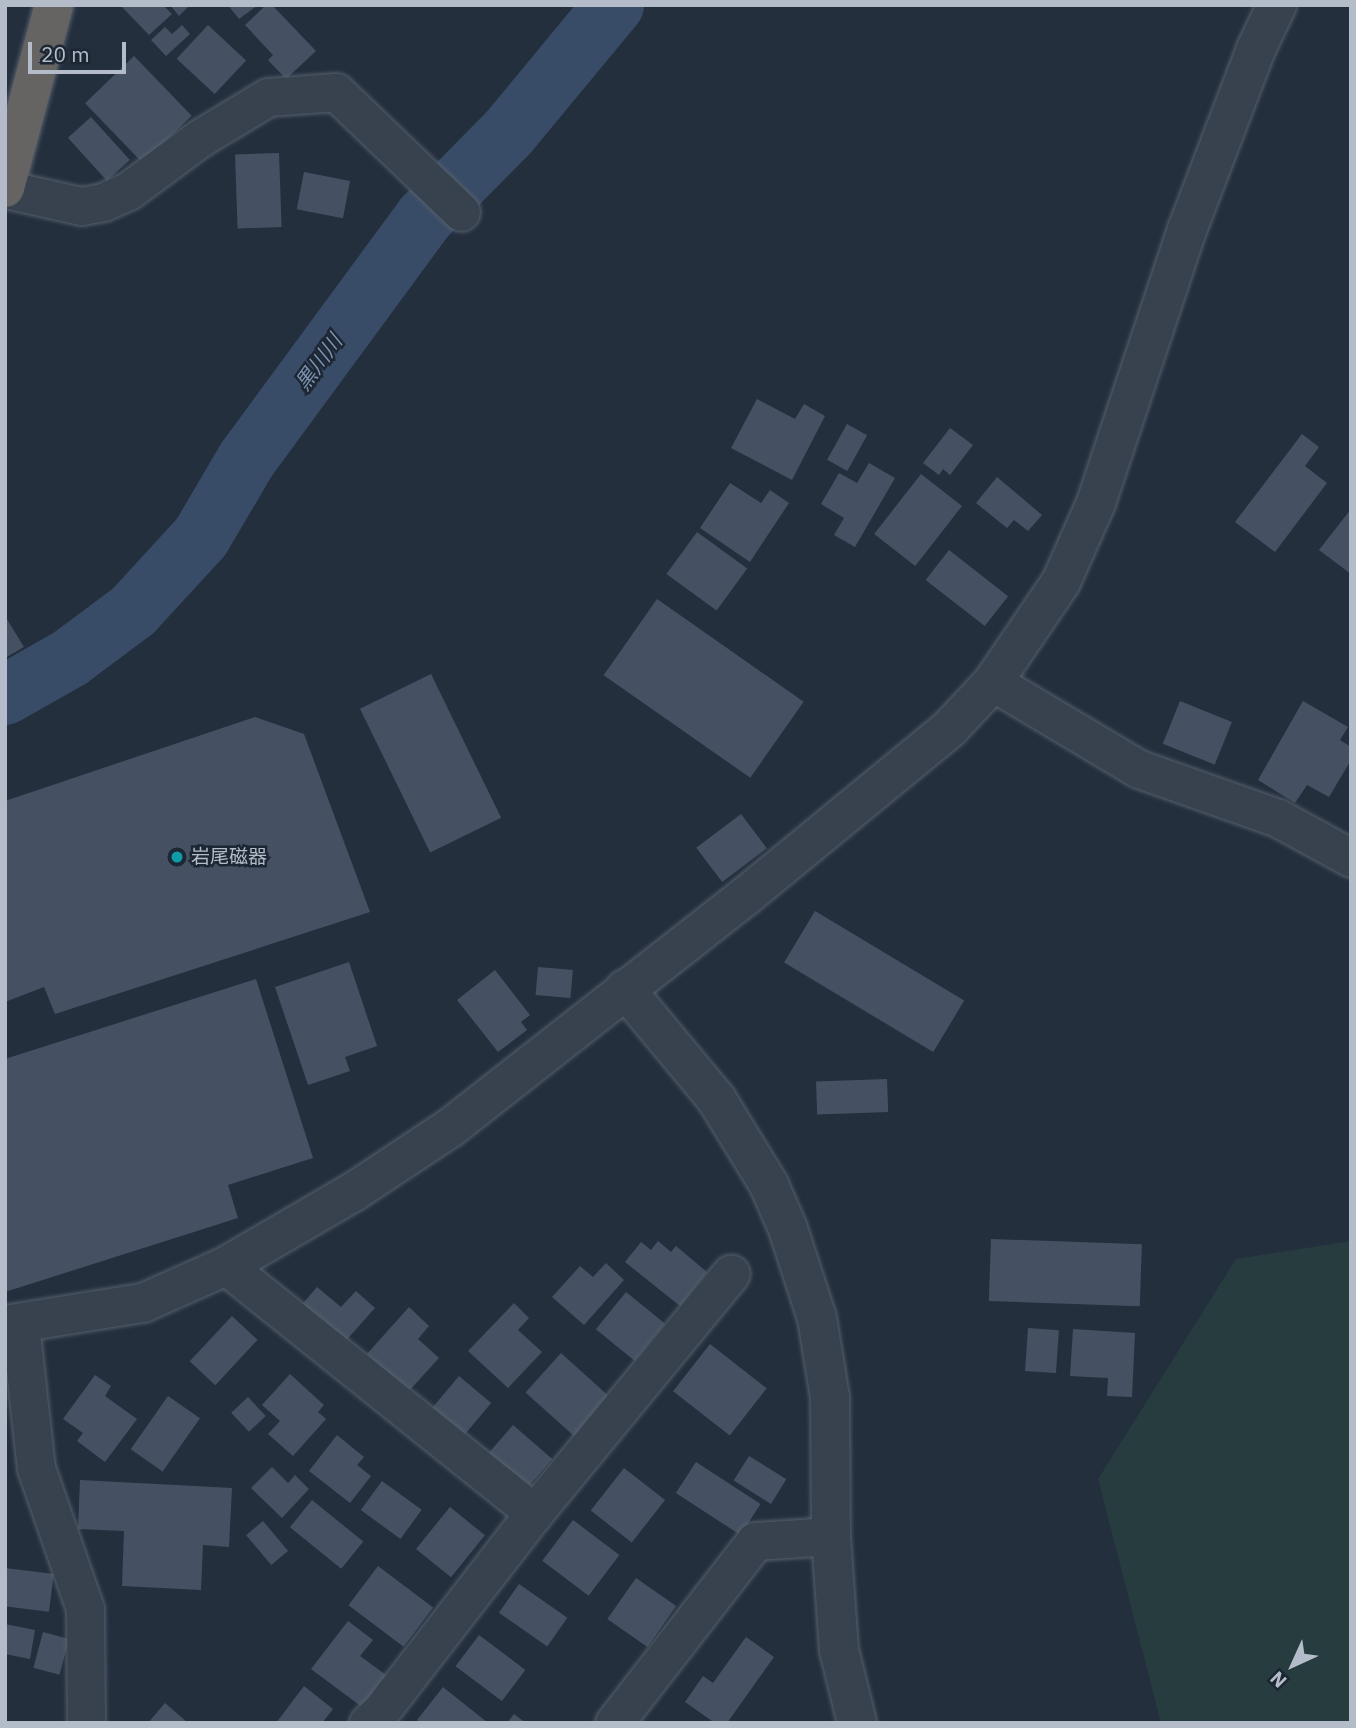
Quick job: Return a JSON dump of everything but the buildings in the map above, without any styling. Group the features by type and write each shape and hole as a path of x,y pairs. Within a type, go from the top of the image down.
{"highway":[{"path":"5,188 54,5"}],"street":[{"path":"86,1723 85,1609 36,1468 13,1324 143,1304 226,1266 355,1191 450,1128 839,821 950,728 993,682 1060,582 1096,503 1188,230 1256,49 1277,5"},
{"path":"5,188 81,206 103,202 128,191 200,138 268,97 336,92 461,212"},
{"path":"993,682 1139,769 1278,818 1351,858"},
{"path":"625,989 717,1100 769,1185 788,1229 817,1318 830,1397 831,1536 839,1650 857,1723"},
{"path":"226,1266 534,1513"},
{"path":"380,1719 534,1513 731,1273"},
{"path":"614,1723 755,1541 831,1536"}],"green space":[{"path":"1351,1241 1351,1723 1161,1723 1098,1479 1236,1259"}],"waterway":[{"name":"黒川川","path":"5,695 70,658 133,611 201,537 247,459 425,217 509,132 614,5"}],"place":[{"name":"岩尾磁器","path":"177,857"}]}
